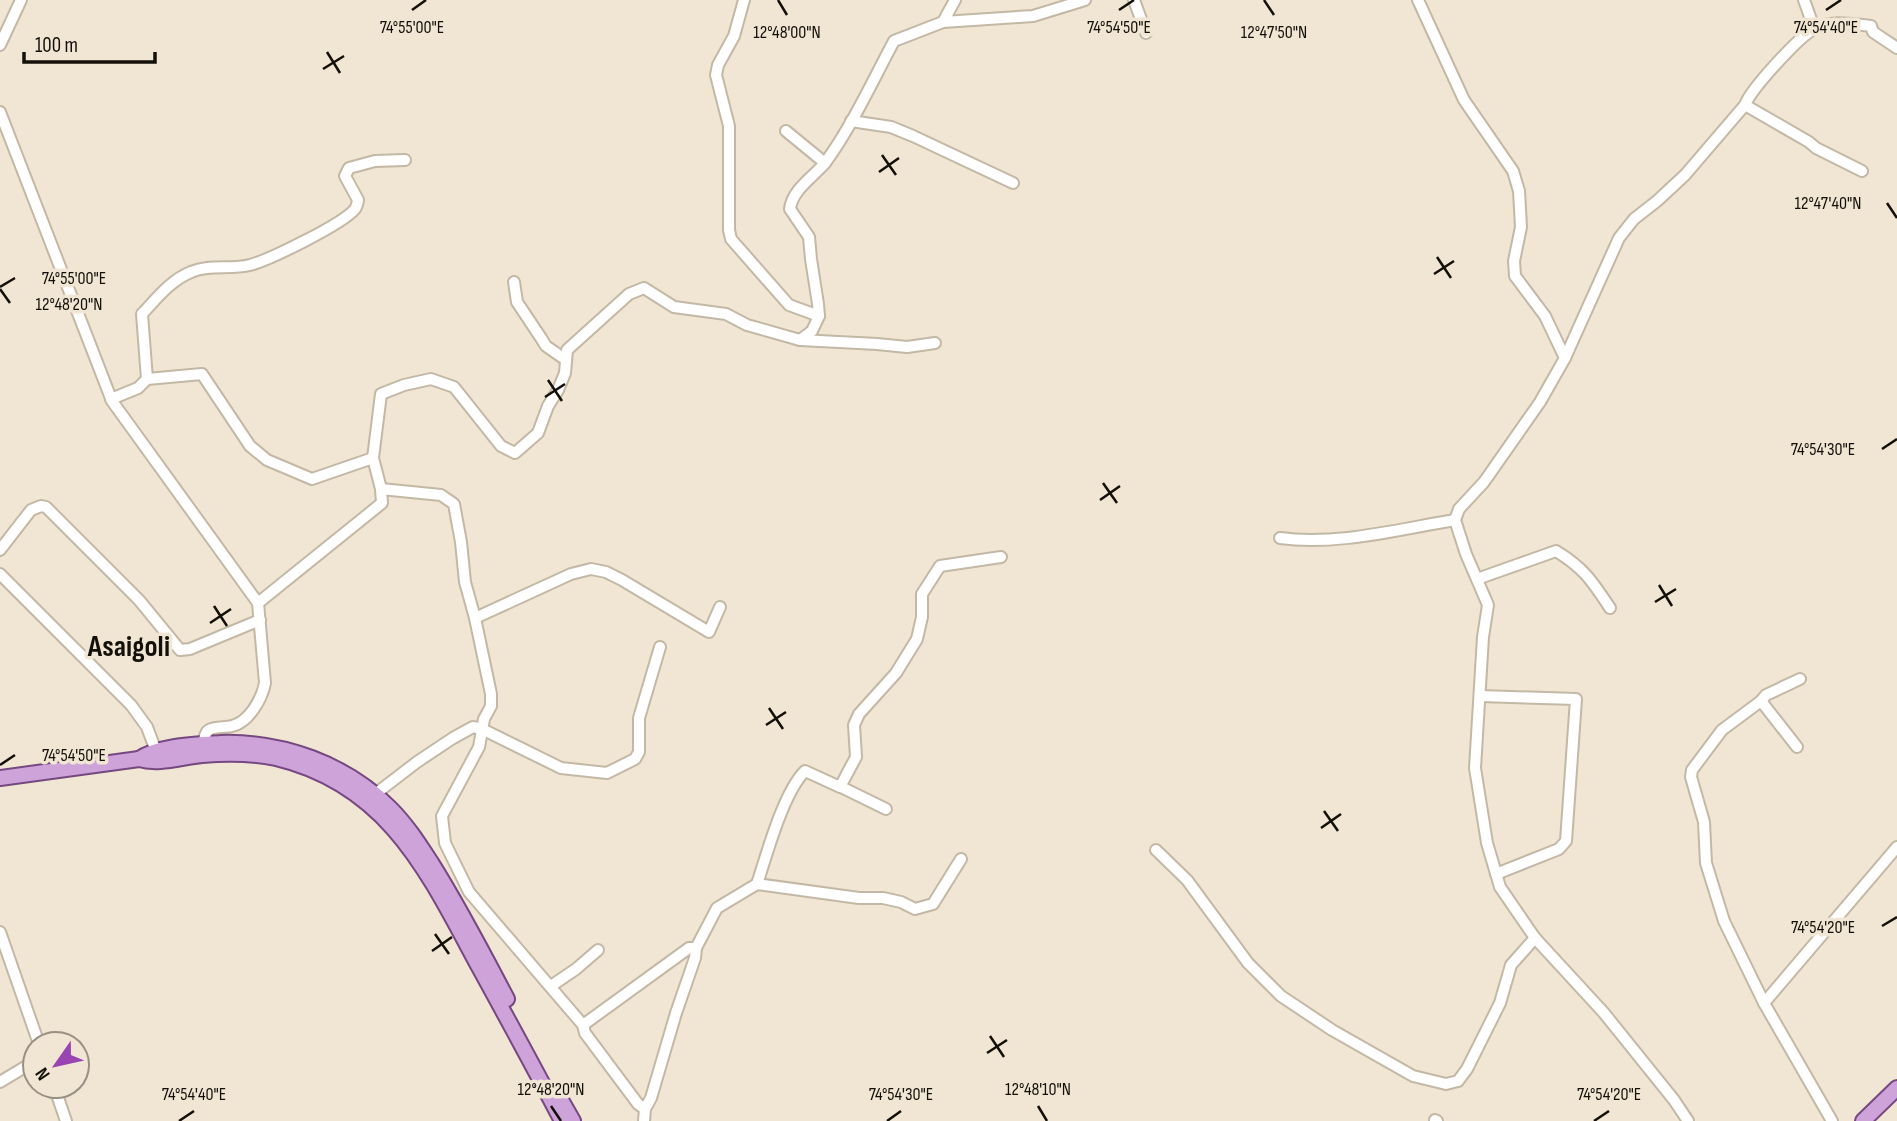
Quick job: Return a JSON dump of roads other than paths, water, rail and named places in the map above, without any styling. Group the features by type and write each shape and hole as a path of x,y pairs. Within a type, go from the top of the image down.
{"main road":[{"path":"0,778 139,760 150,762 204,750 253,744 307,756 344,773 392,810 416,838 443,881 573,1121"},
{"path":"139,760 149,752 156,751 204,750 254,755 308,768 355,792 389,822 422,865 562,1121"},
{"path":"1863,1121 1897,1088"}],"street":[{"path":"0,46 21,0"},
{"path":"744,0 734,36 718,65 716,75 729,126 731,239 789,305 819,316"},
{"path":"943,22 955,0"},
{"path":"800,340 812,331 819,316 809,237 790,209 791,200 824,163 851,121 894,41 943,22 1033,16 1085,0"},
{"path":"1134,0 1146,33"},
{"path":"1418,0 1464,100 1513,171 1519,191 1521,227 1514,261 1515,275 1545,316 1565,358"},
{"path":"1804,0 1814,28"},
{"path":"1688,1121 1604,1013 1535,938 1500,887 1487,843 1475,768 1488,605 1455,520 1460,509 1484,482 1540,402 1565,358 1619,238 1634,219 1685,175 1773,68 1814,28 1837,22 1871,26 1873,32 1897,48"},
{"path":"1745,105 1816,148 1862,171"},
{"path":"0,112 111,399 258,603 265,683 263,695 248,715 235,726 209,730 205,734 204,750"},
{"path":"851,121 891,127 1013,183"},
{"path":"786,131 824,163"},
{"path":"147,380 142,314 170,284 188,272 249,265 284,251 355,209 358,200 345,176 349,168 375,160 405,160"},
{"path":"514,282 517,302 546,346 566,360"},
{"path":"258,603 382,503 373,458 381,394 431,379 454,387 500,446 514,453 538,433 565,373 567,350 629,294 644,288 674,307 726,314 747,325 800,340 907,347 935,343"},
{"path":"111,399 138,388 147,380 202,374 250,446 267,460 312,479 373,458"},
{"path":"381,489 441,495 454,505 465,582 491,694 491,706 484,719 479,747 442,816 445,844 469,892 583,1025 644,1115"},
{"path":"0,551 31,510 35,507 46,507 139,600 180,650 190,649 260,620"},
{"path":"1280,538 1298,541 1337,539 1455,520"},
{"path":"1477,579 1556,551 1587,574 1610,608"},
{"path":"840,787 856,757 854,725 859,714 896,673 917,639 922,617 922,594 940,565 1001,556"},
{"path":"475,618 571,574 591,569 606,572 622,580 709,632 720,607"},
{"path":"0,574 131,705 147,727 156,751"},
{"path":"374,795 417,762 473,727 561,768 607,774 635,759 639,752 639,718 660,647"},
{"path":"1800,679 1766,695 1722,730 1692,770 1691,777 1704,822 1706,863 1724,921 1763,1003 1832,1121"},
{"path":"1480,696 1576,699 1566,841 1559,849 1496,874"},
{"path":"1761,701 1797,747"},
{"path":"757,884 776,827 796,780 805,771 887,809"},
{"path":"1763,1003 1897,847"},
{"path":"1156,850 1186,880 1248,963 1281,996 1332,1030 1413,1076 1446,1084 1458,1081 1467,1069 1500,1003 1511,965 1535,938"},
{"path":"644,1115 695,958 695,948 717,908 757,884 859,898 883,898 915,909 933,904 961,859"},
{"path":"0,932 34,1030"},
{"path":"583,1025 690,948 695,948"},
{"path":"551,986 598,950"},
{"path":"0,969 11,962"},
{"path":"0,1082 21,1069"},
{"path":"59,1100 66,1121"}],"district":[{"name":"Asaigoli","path":"129,646"}]}
